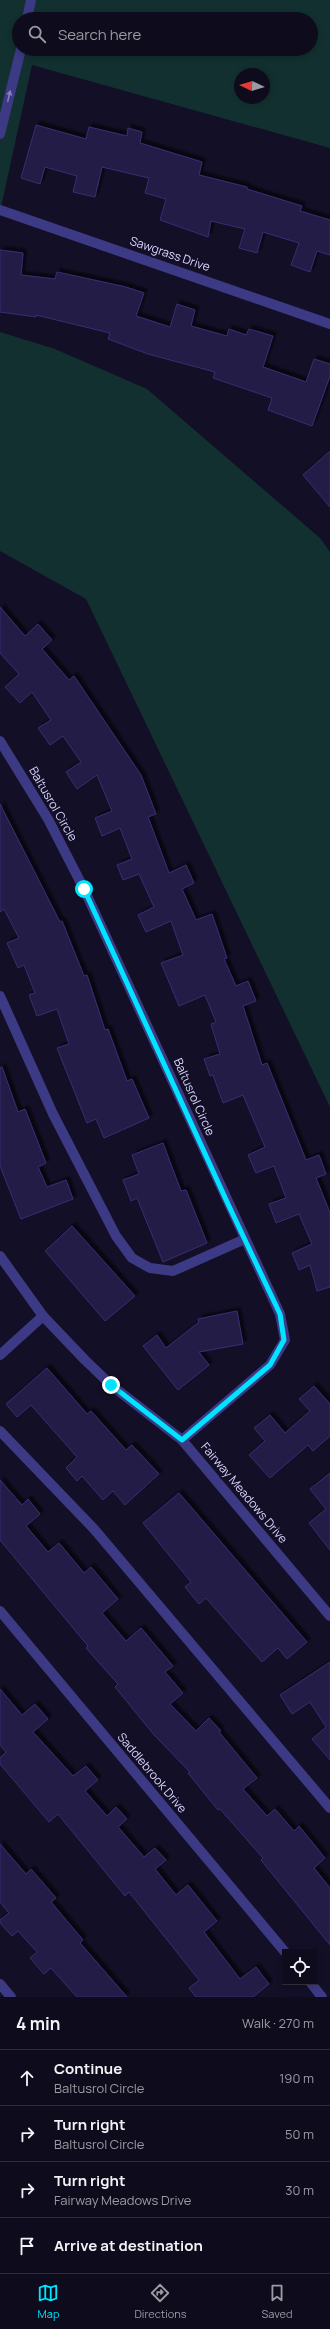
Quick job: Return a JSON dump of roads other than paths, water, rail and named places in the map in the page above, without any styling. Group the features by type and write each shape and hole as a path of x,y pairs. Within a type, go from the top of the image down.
{"street":[{"path":"28,12 31,0"},
{"path":"0,134 18,56"},
{"name":"Sawgrass Drive","path":"0,210 52,226 330,324"},
{"name":"Baltusrol Circle","path":"0,741 48,819 84,889 280,1314 284,1340 270,1365 182,1440"},
{"path":"0,996 53,1114 116,1236 132,1258 150,1268 173,1272 245,1239"},
{"name":"Fairway Meadows Drive","path":"0,1256 43,1316 111,1385 182,1440 330,1616"},
{"path":"0,1355 43,1316"},
{"path":"0,1431 94,1529 330,1808"},
{"name":"Saddlebrook Drive","path":"0,1611 282,1949"},
{"path":"0,1984 11,1997"},
{"path":"312,1985 322,1997"}]}
